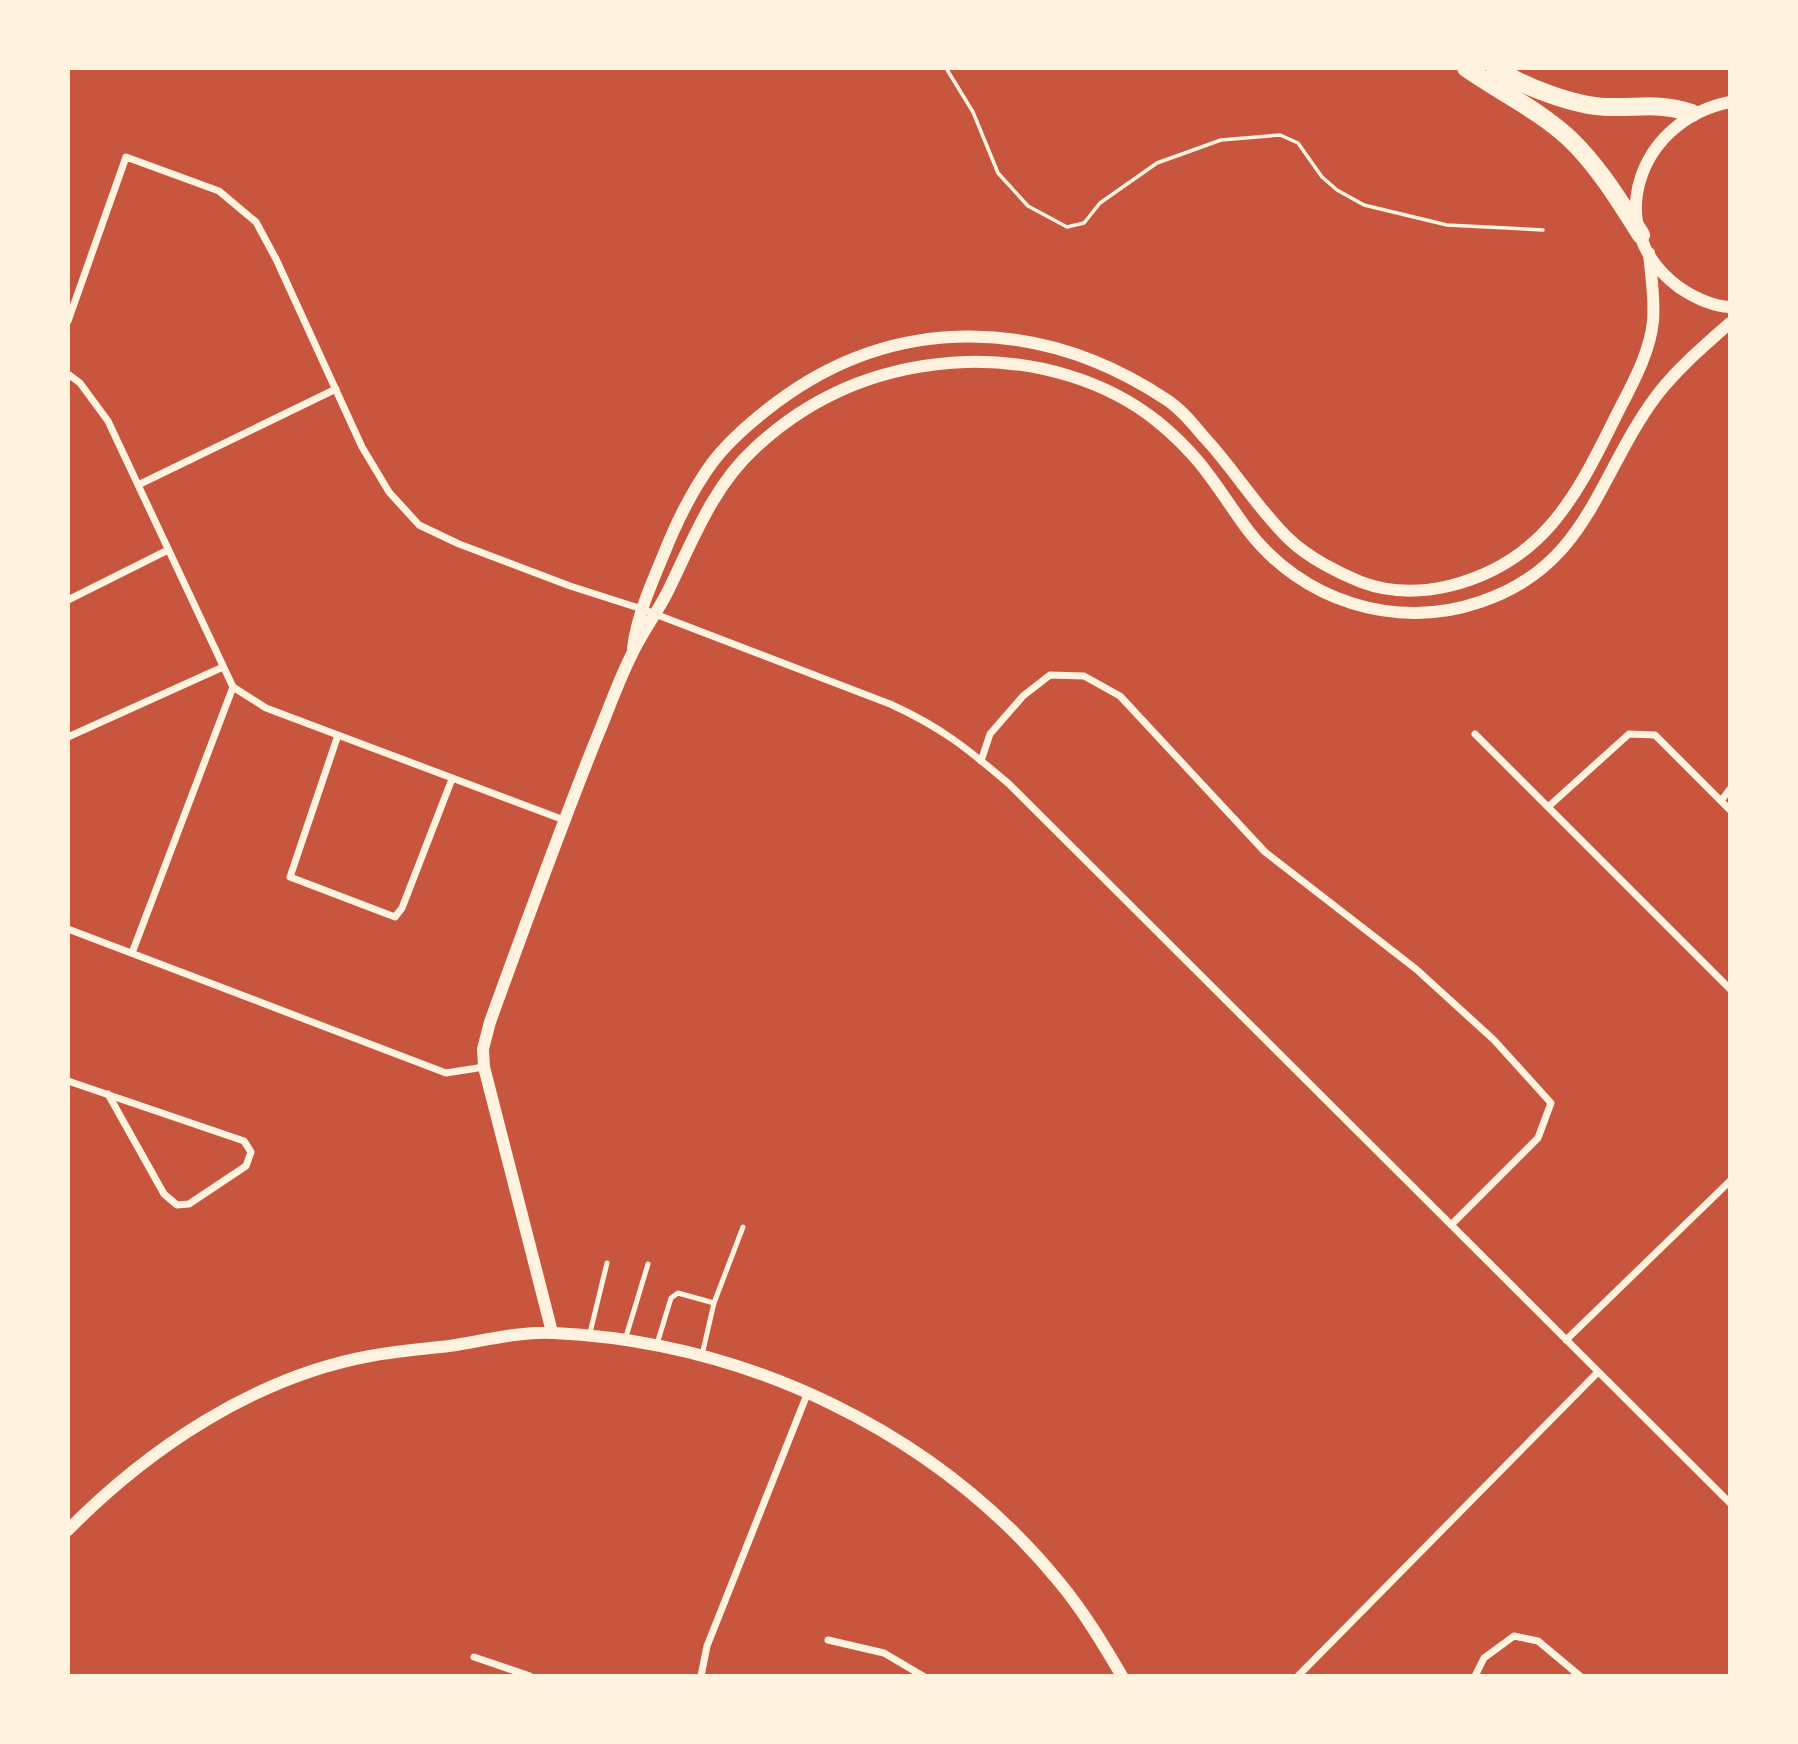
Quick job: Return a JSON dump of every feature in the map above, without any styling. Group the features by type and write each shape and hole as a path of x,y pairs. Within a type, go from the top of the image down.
{"main road":[{"path":"1466,68 1535,111 1569,138 1602,174 1642,235"},
{"path":"1495,68 1520,85 1604,107 1665,105 1692,113"}],"street":[{"path":"1730,102 1692,113 1666,132 1647,159 1635,210 1649,253 1668,279 1695,298 1730,307"},
{"path":"68,321 126,157 219,191 256,222 276,259 362,447 389,492 419,524 459,544 570,586 642,609 930,722 961,742 1009,784 1730,1503"},
{"path":"552,1332 484,1067 483,1049 489,1022 564,820 632,651 642,609 682,510 712,463 738,432 796,388 832,367 895,345 959,336 1023,339 1068,350 1115,368 1172,402 1232,467 1291,541 1359,581 1398,592 1439,588 1478,579 1514,561 1546,533 1609,430 1646,348 1653,322 1649,253"},
{"path":"632,651 655,614 688,545 733,473 753,450 784,425 837,391 922,364 1023,364 1074,377 1153,419 1195,455 1248,530 1268,553 1326,595 1360,606 1402,613 1445,611 1480,602 1523,585 1561,552 1592,510 1655,398 1680,368 1730,323"},
{"path":"68,374 80,383 108,421 233,687 266,708 564,820"},
{"path":"138,485 336,389"},
{"path":"68,600 168,550"},
{"path":"68,737 223,667"},
{"path":"981,761 990,734 1023,696 1050,675 1084,676 1119,696 1265,852 1416,970 1494,1040 1552,1102 1538,1138 1451,1225"},
{"path":"132,953 233,687"},
{"path":"1548,807 1629,734 1640,732 1655,735 1730,810"},
{"path":"1475,734 1730,989"},
{"path":"338,736 290,877 395,917 402,908 452,779"},
{"path":"1721,801 1730,789"},
{"path":"68,929 446,1073 484,1067"},
{"path":"68,1081 108,1094 244,1141 251,1152 246,1167 189,1204 177,1205 164,1194 108,1094"},
{"path":"1566,1340 1730,1181"},
{"path":"68,1530 102,1496 170,1444 244,1399 293,1378 369,1356 552,1332 625,1340 702,1355 809,1391 874,1425 979,1500 1060,1583 1122,1676"},
{"path":"1298,1676 1598,1372"},
{"path":"701,1676 707,1646 809,1391"},
{"path":"1475,1676 1484,1658 1514,1636 1538,1641 1580,1676"},
{"path":"828,1640 884,1653 923,1676"},
{"path":"474,1657 530,1676"}],"lane":[{"path":"702,1355 714,1303 743,1227"},
{"path":"589,1336 607,1263"},
{"path":"625,1340 648,1264"},
{"path":"657,1345 671,1298 678,1293 714,1303"}],"path":[{"path":"946,68 973,111 998,173 1028,206 1068,227 1084,223 1100,203 1157,163 1221,140 1280,135 1298,143 1322,177 1337,190 1364,205 1447,225 1543,230"}]}
